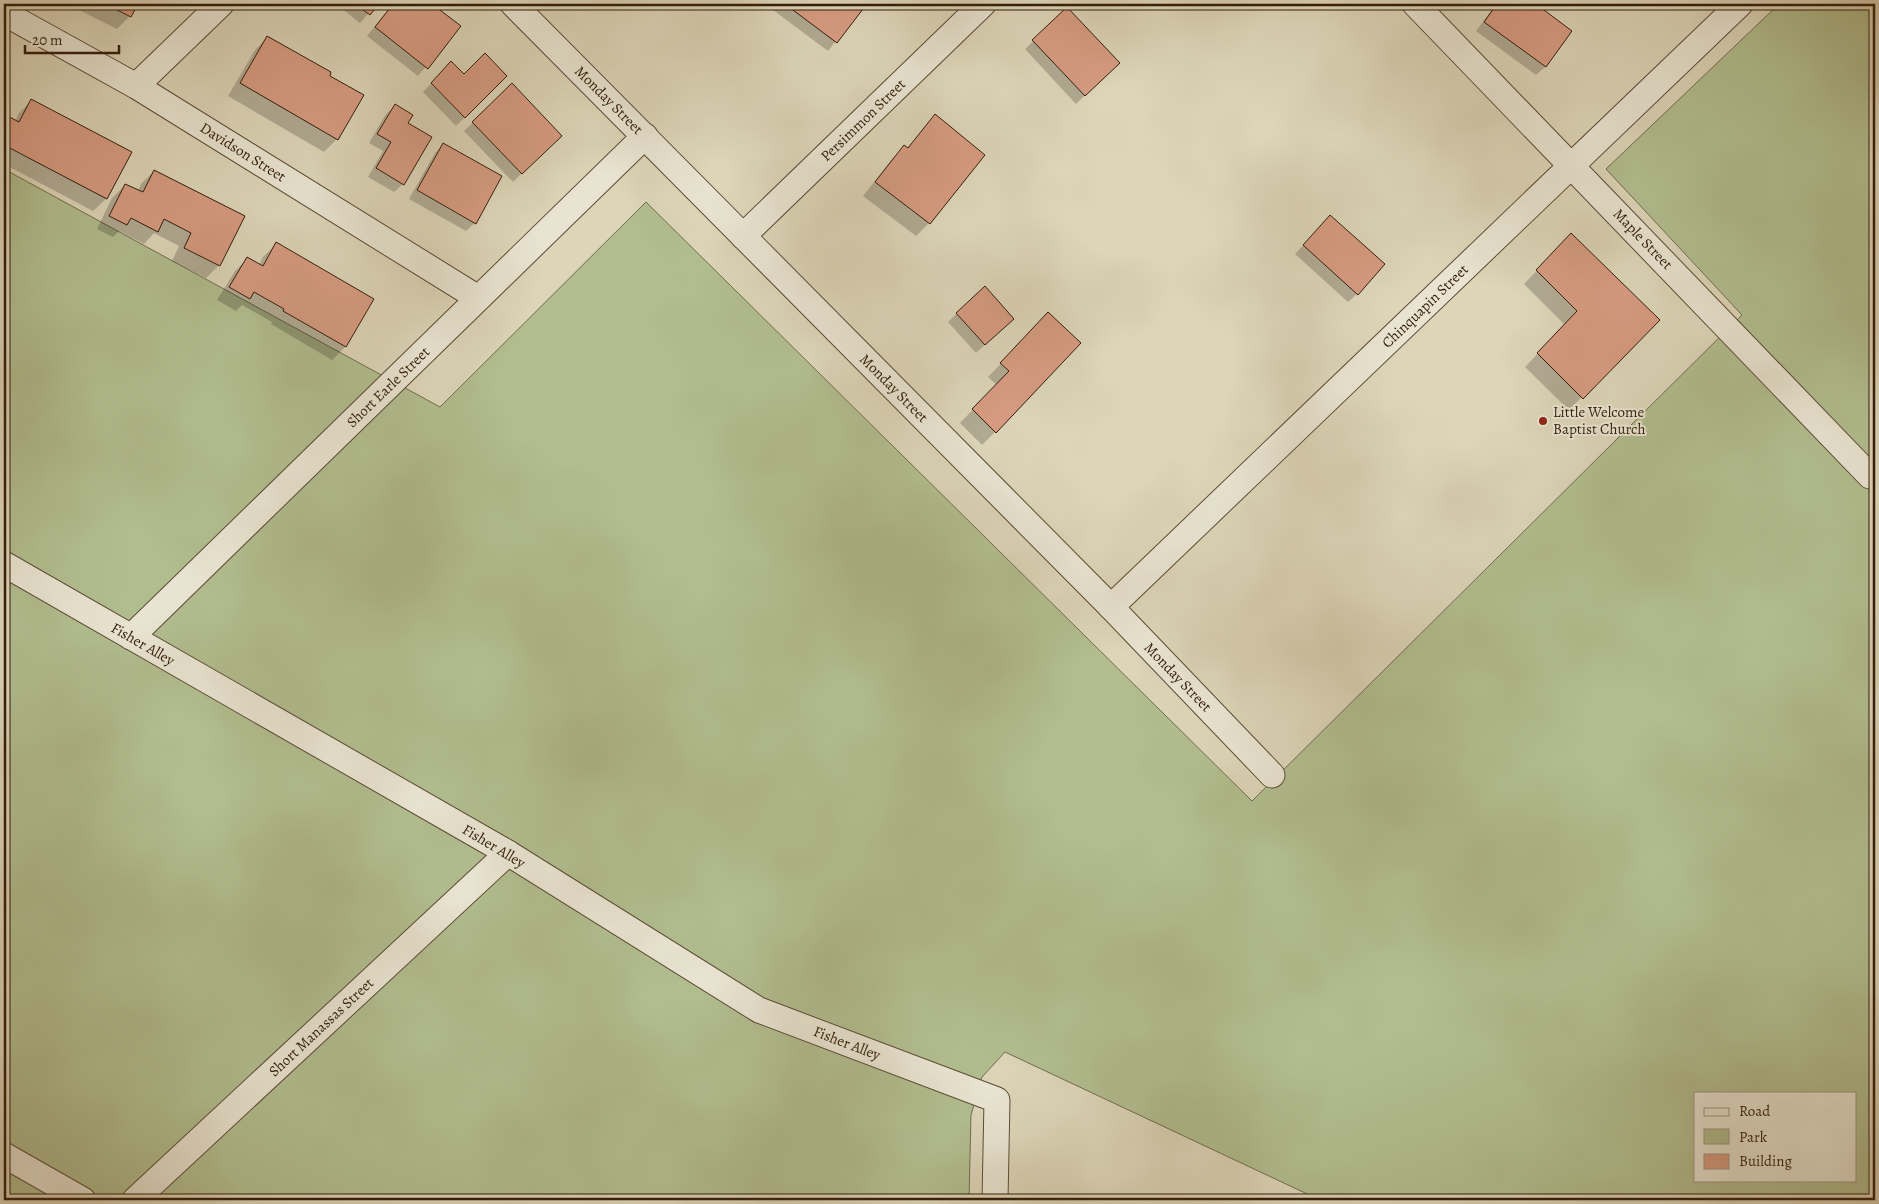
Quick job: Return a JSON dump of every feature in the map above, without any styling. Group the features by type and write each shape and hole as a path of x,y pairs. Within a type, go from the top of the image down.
{"street":[{"path":"136,86 221,4"},
{"name":"Monday Street","path":"513,4 1111,607 1272,775"},
{"name":"Persimmon Street","path":"743,236 983,4"},
{"name":"Maple Street","path":"1415,4 1870,476"},
{"name":"Chinquapin Street","path":"1111,607 1740,4"},
{"name":"Davidson Street","path":"4,13 136,86 478,298"},
{"name":"Short Earle Street","path":"131,637 645,136"},
{"name":"Fisher Alley","path":"4,564 508,853 759,1010 997,1100 995,1200"},
{"name":"Short Manassas Street","path":"135,1200 508,853"},
{"path":"4,1155 83,1200"}],"green space":[{"path":"1779,4 1875,4 1875,1200 1320,1200 1005,1052 982,1077 971,1115 969,1200 4,1200 4,169 440,407 646,202 1252,801 1742,315 1606,169"}],"building":[{"path":"105,4 138,4 131,17"},
{"path":"355,4 379,4 370,15"},
{"path":"393,4 432,4 461,26 428,69 375,27"},
{"path":"785,4 856,4 863,9 837,43"},
{"path":"1497,4 1536,4 1572,31 1546,67 1484,22"},
{"path":"1067,7 1120,63 1085,96 1032,40"},
{"path":"267,36 331,72 330,76 364,95 338,140 240,83"},
{"path":"485,53 507,76 465,118 431,83 451,61 464,74"},
{"path":"512,83 562,136 522,174 472,122"},
{"path":"31,99 132,152 107,199 4,145 4,114 19,122"},
{"path":"395,104 413,115 408,123 432,137 404,185 376,168 391,142 377,134"},
{"path":"935,114 985,155 930,224 875,182 904,145 908,148"},
{"path":"443,143 502,176 476,224 417,190"},
{"path":"154,170 245,216 220,266 184,248 191,233 164,219 158,232 131,218 127,225 109,216 125,184 143,192"},
{"path":"1330,215 1385,264 1358,295 1303,245"},
{"path":"1571,233 1660,320 1583,399 1537,353 1577,311 1536,270"},
{"path":"276,242 374,299 346,347 254,292 250,299 229,287 247,257 263,266"},
{"path":"985,286 1014,319 985,345 956,313"},
{"path":"1048,312 1081,343 996,433 972,409 1009,371 1000,363"}],"place":[{"name":"Little Welcome Baptist Church","path":"1543,421"}]}
